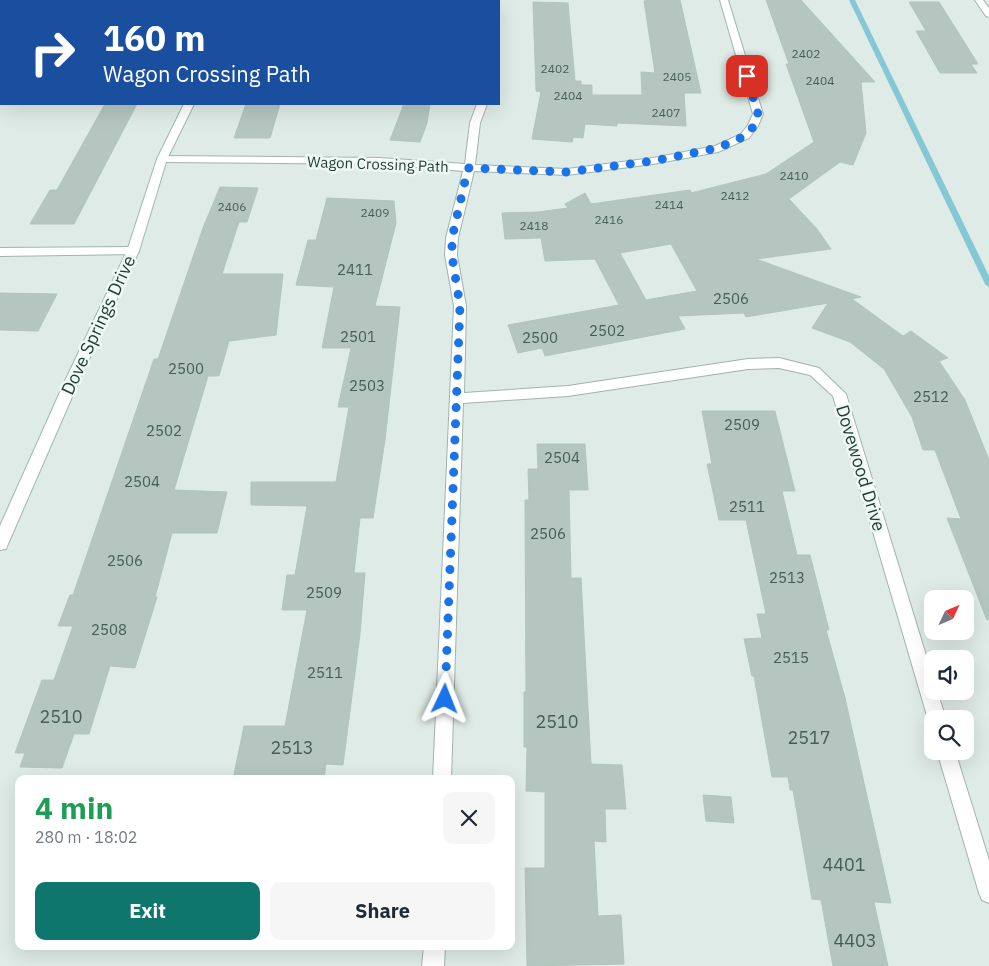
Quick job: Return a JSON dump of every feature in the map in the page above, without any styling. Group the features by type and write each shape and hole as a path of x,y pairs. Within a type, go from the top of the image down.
{"street":[{"name":"Wagon Crossing Path","path":"162,159 380,161 468,168 567,172 653,161 718,148 745,136 754,126 758,114 724,0"},
{"path":"979,0 989,14"},
{"name":"Dove Springs Drive","path":"0,543 133,251 162,159 189,105"},
{"path":"442,775 460,306 452,256 452,238 468,168 475,122 482,105"},
{"path":"0,252 133,251"},
{"name":"Dovewood Drive","path":"456,399 568,391 748,364 779,363 814,371 839,394 934,710"},
{"path":"949,760 989,893"},
{"path":"433,966 435,950"}],"building":[{"path":"680,0 701,93 684,93 686,126 617,123 617,126 585,124 583,138 573,137 572,142 532,139 541,92 536,91 533,2 568,3 575,81 581,81 581,85 592,85 592,95 642,95 641,72 655,73 644,1"},
{"path":"766,0 801,0 875,82 861,82 866,133 853,165 840,162 789,199 817,229 831,249 756,259 861,297 852,299 903,336 911,331 948,358 939,361 965,400 989,460 989,619 987,620 947,518 961,519 935,450 923,450 912,417 884,369 850,342 812,328 828,303 746,317 744,313 678,316 685,329 545,356 542,348 518,353 508,325 619,305 595,259 545,261 541,238 505,239 502,213 538,212 568,208 565,204 585,193 591,204 690,190 691,193 766,174 814,142 786,64 789,64","holes":["671,244 697,291 646,300 620,253"]},
{"path":"909,2 939,2 978,64 971,64 977,73 940,73 916,31 926,31"},
{"path":"104,105 136,105 74,224 30,224 50,190 57,190"},
{"path":"246,105 280,105 270,138 234,138"},
{"path":"404,105 430,105 427,123 420,142 390,140"},
{"path":"220,187 258,188 247,222 239,222 222,274 283,274 276,335 229,341 219,376 208,376 174,490 227,492 217,533 172,533 155,597 157,597 135,668 110,666 89,734 74,734 62,768 20,767 25,753 15,753 42,680 54,680 73,626 58,626 70,595 73,595 154,359 158,359 203,228"},
{"path":"327,198 394,201 396,223 375,306 400,307 385,440 373,518 360,518 354,573 365,573 360,634 343,765 326,764 325,775 234,775 244,726 285,726 307,610 282,610 287,575 295,575 307,506 251,505 251,482 336,482 349,407 338,407 351,348 322,348 334,287 296,285 308,240 316,240"},
{"path":"0,293 57,294 38,331 0,330"},
{"path":"702,411 775,411 795,491 782,491 797,555 810,555 829,630 826,630 845,698 891,903 874,902 888,966 833,966 821,900 812,899 793,790 790,790 788,777 772,777 754,676 752,676 744,639 762,638 757,614 766,614 746,520 719,520 707,464 712,464"},
{"path":"537,444 585,444 588,490 569,490 571,578 581,578 591,764 622,765 626,809 605,809 606,842 594,841 598,916 621,915 624,964 527,966 525,868 545,868 545,792 526,791 527,747 524,747 524,692 526,692 525,500 529,500 528,469 538,469"},
{"path":"703,795 731,797 734,823 706,821"}],"waterway":[{"path":"852,0 989,284"}],"route":[{"path":"445,699 460,306 452,256 452,238 468,168 567,172 653,161 718,148 745,136 754,126 758,114 747,76"}]}
